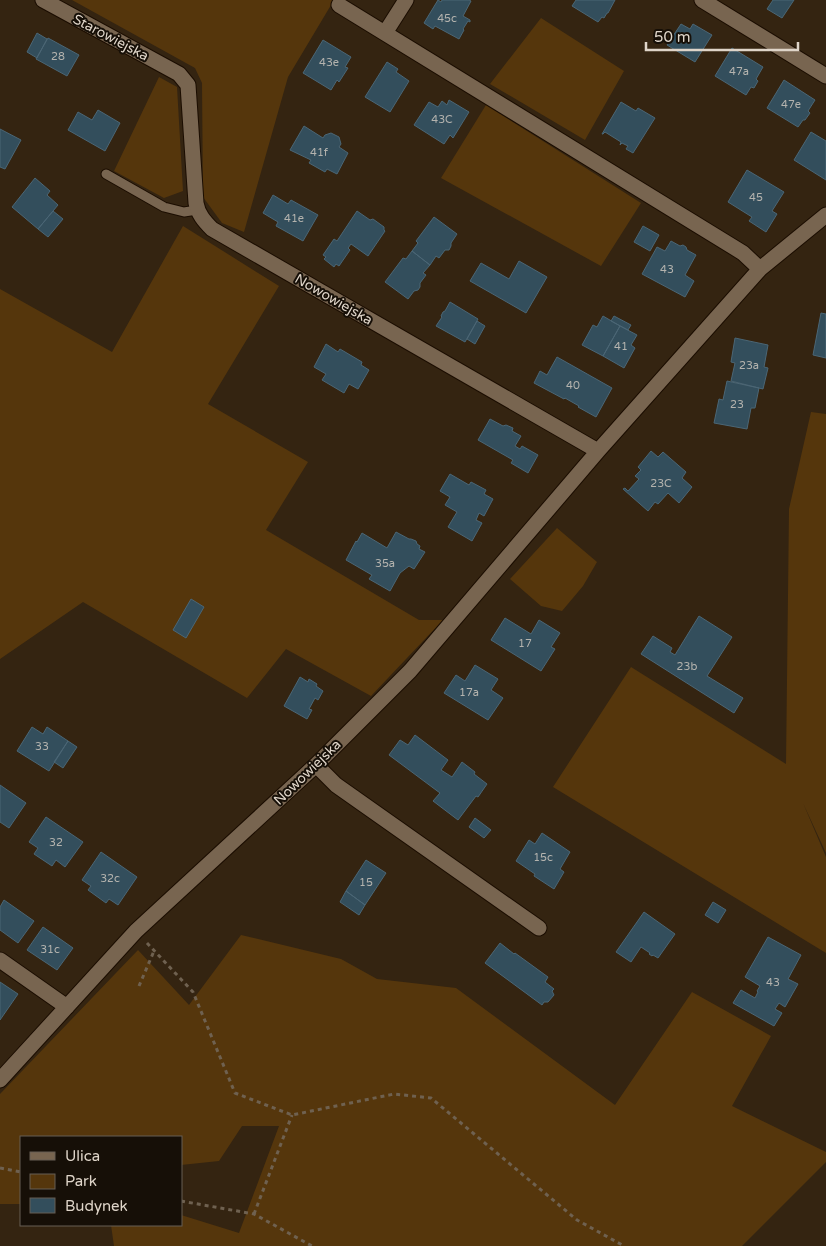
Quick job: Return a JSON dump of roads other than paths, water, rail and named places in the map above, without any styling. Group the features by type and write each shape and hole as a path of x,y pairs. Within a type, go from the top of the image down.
{"street":[{"name":"Starowiejska","path":"43,0 179,74 188,85 197,210"},
{"path":"385,34 406,0"},
{"path":"702,0 826,76"},
{"path":"339,5 743,253 760,269"},
{"name":"Nowowiejska","path":"197,210 212,229 598,451"},
{"name":"Nowowiejska","path":"0,1080 136,931 316,765 410,671 598,451 760,269 826,216"},
{"path":"316,765 336,785 539,928"},
{"path":"0,960 67,1007"}],"lane":[{"path":"106,174 164,206 184,212 197,210"}]}
